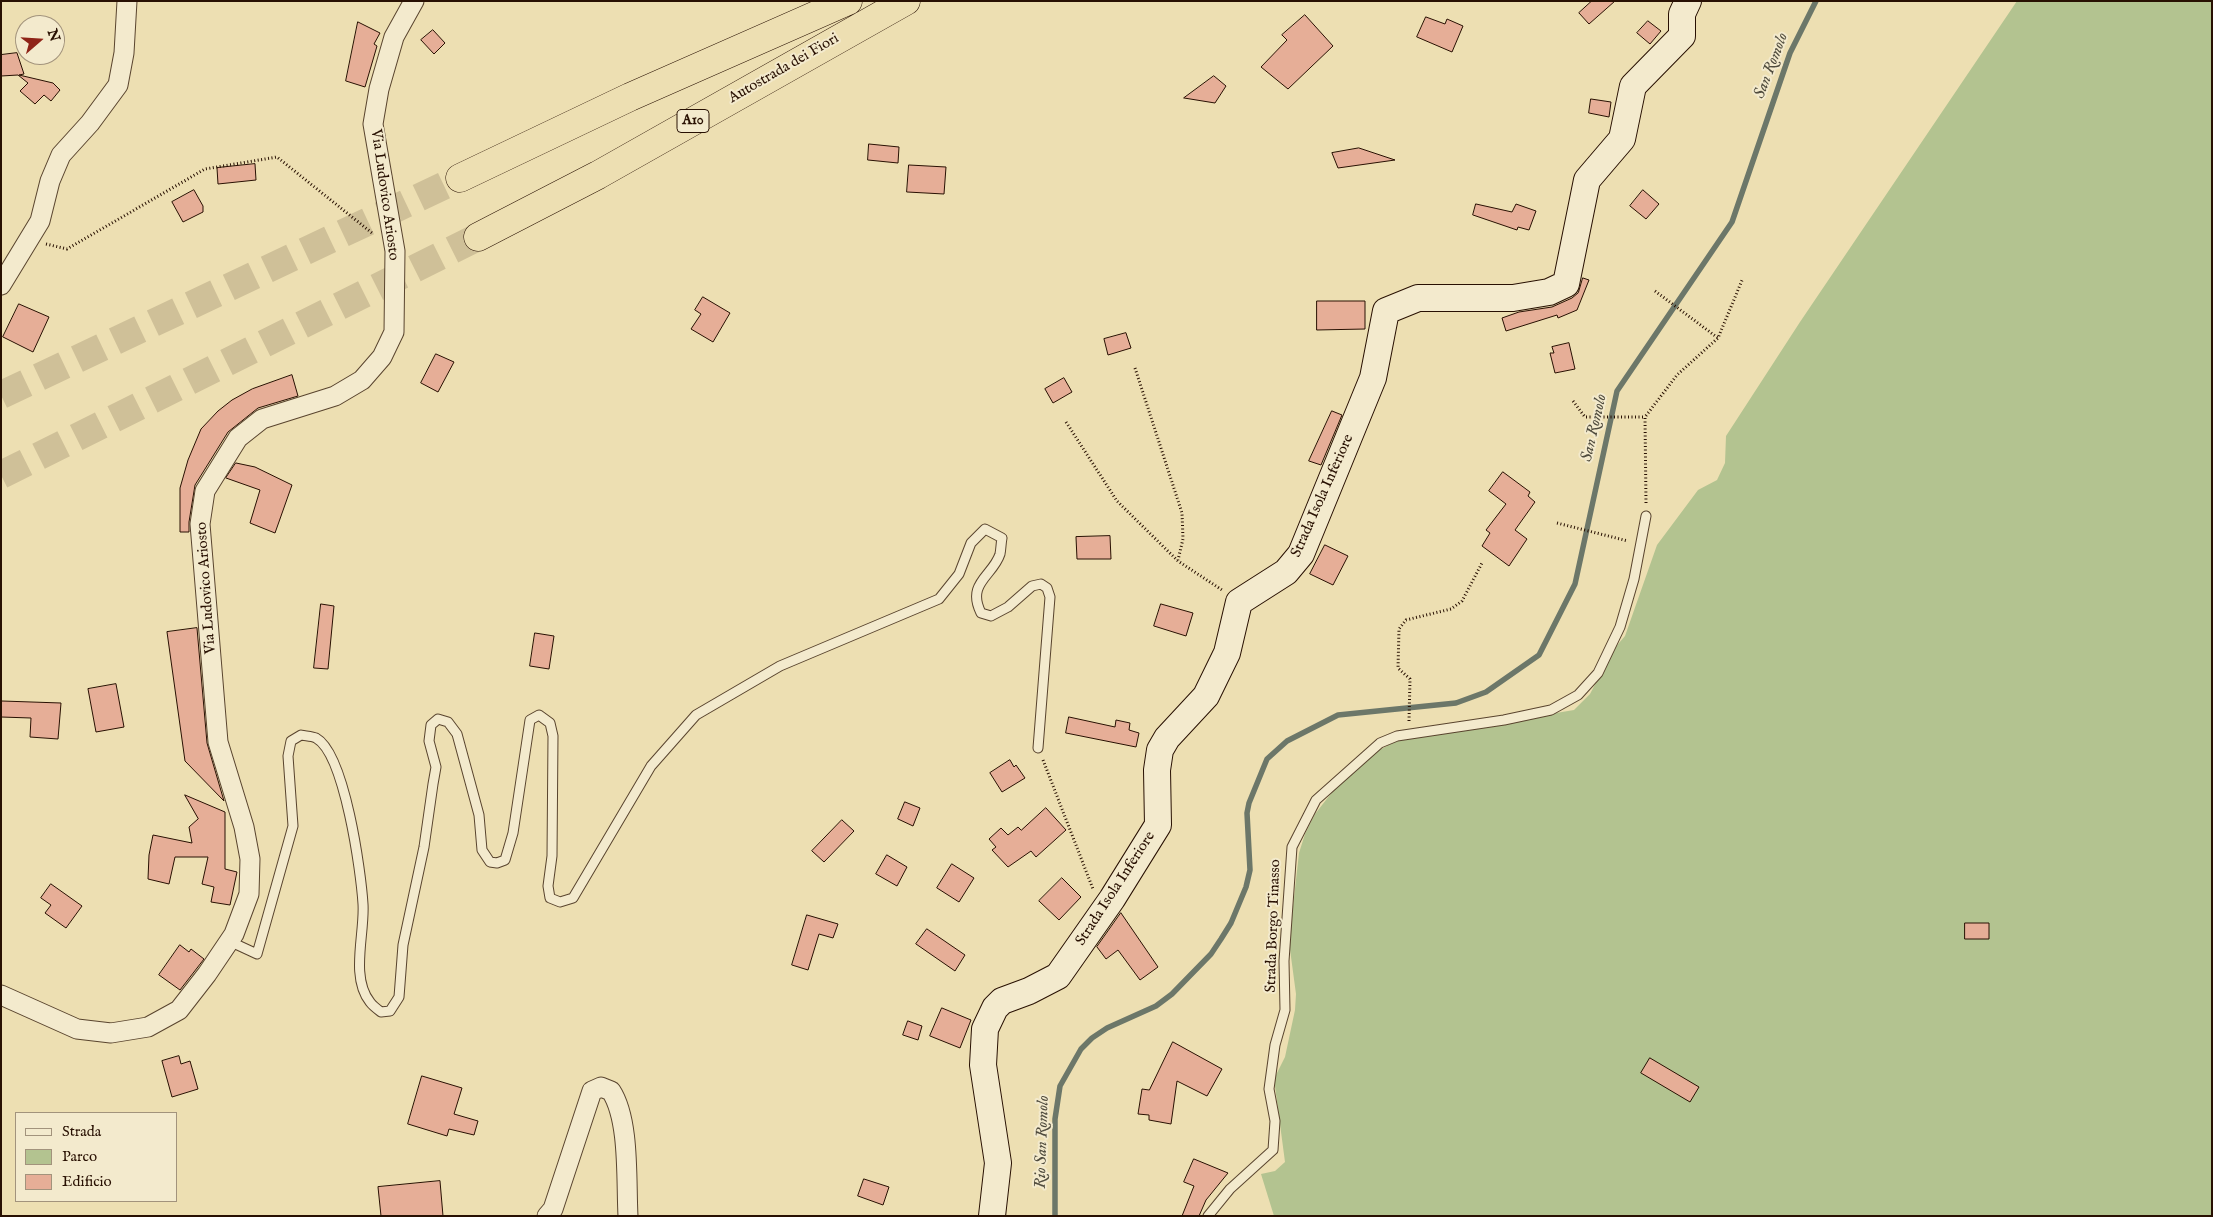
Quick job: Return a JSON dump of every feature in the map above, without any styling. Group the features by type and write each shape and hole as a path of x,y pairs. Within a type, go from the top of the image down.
{"highway":[{"name":"Autostrada dei Fiori","path":"460,178 630,97 848,1"},
{"name":"Autostrada dei Fiori","path":"478,237 606,170 906,1"}],"street":[{"path":"1,285 40,221 50,181 61,155 90,123 118,85 124,53 127,1"},
{"name":"Via Ludovico Ariosto","path":"1,996 77,1029 111,1033 148,1027 179,1010 234,934 248,894 250,859 244,827 218,742 200,524 205,491 238,438 262,419 335,396 362,380 382,357 394,332 395,251 373,124 379,89 394,37 414,1"},
{"name":"Strada Isola Inferiore","path":"992,1216 998,1163 983,1065 985,1029 995,1008 1002,1001 1029,991 1058,976 1102,913 1158,825 1157,770 1160,750 1167,738 1206,696 1227,653 1239,602 1286,572 1301,554 1373,378 1386,311 1418,298 1513,298 1549,292 1566,284 1587,180 1622,139 1633,86 1682,36 1682,14 1688,1"},
{"path":"547,1216 556,1202 592,1091 601,1087 611,1091 621,1111 626,1158 628,1216"}],"lane":[{"name":"Strada Borgo Tinasso","path":"1208,1216 1208,1213 1230,1189 1273,1150 1275,1121 1269,1089 1276,1045 1285,1010 1284,960 1292,847 1316,800 1380,743 1397,736 1504,720 1552,710 1578,695 1598,673 1620,627 1634,579 1646,516"},
{"path":"229,942 257,954 293,826 288,756 291,741 300,735 316,738 327,750 340,782 356,844 363,906 360,956 362,984 369,1001 381,1012 390,1011 399,997 403,945 424,846 436,767 428,741 431,725 438,719 448,722 456,734 479,815 482,850 490,862 497,863 506,860 513,834 530,720 539,714 550,723 553,736 552,856 548,886 550,898 560,902 573,898 651,766 696,715 780,666 939,599 960,574 971,543 985,529 1002,538 1000,555 980,581 976,602 981,613 991,616 1008,607 1032,586 1041,584 1047,588 1050,597 1038,748"}],"path":[{"path":"28,239 67,249 205,169 277,157 395,251"},
{"path":"1646,516 1645,417 1677,375 1718,338 1743,278"},
{"path":"1655,291 1718,338"},
{"path":"1135,368 1182,513 1183,539 1178,561"},
{"path":"1574,401 1585,417 1645,417"},
{"path":"1066,422 1117,501 1178,561 1239,602"},
{"path":"1557,523 1613,538"},
{"path":"1409,720 1410,679 1398,668 1399,629 1406,620 1451,609 1462,600 1482,563"},
{"path":"1038,748 1102,913"}],"green space":[{"path":"2017,1 2212,1 2212,1216 1274,1216 1261,1174 1275,1171 1285,1162 1274,1079 1285,1057 1295,1010 1296,994 1289,942 1299,853 1305,834 1315,814 1355,763 1400,739 1574,710 1590,694 1613,650 1625,636 1657,545 1698,490 1717,480 1725,463 1726,436 1800,322"}],"building":[{"path":"1592,1 1615,1 1589,24 1579,13"},
{"path":"1305,15 1333,46 1288,89 1261,67 1287,40 1282,35"},
{"path":"1426,17 1445,24 1447,19 1463,26 1452,52 1417,37"},
{"path":"1648,21 1661,31 1650,44 1637,33"},
{"path":"358,22 380,33 374,44 377,46 365,87 346,81"},
{"path":"433,30 445,43 434,54 421,40"},
{"path":"15,53 15,65 21,65 24,74 19,75 53,83 60,90 51,101 44,95 35,104 20,91 28,83 18,75 1,76 1,55"},
{"path":"1214,76 1226,86 1215,103 1184,98"},
{"path":"1591,99 1611,102 1609,117 1589,113"},
{"path":"869,144 899,147 898,163 868,160"},
{"path":"1359,148 1395,160 1338,168 1332,153"},
{"path":"255,164 256,180 218,184 217,168"},
{"path":"909,165 946,167 944,194 907,192"},
{"path":"194,190 203,206 203,212 183,222 172,202"},
{"path":"1643,190 1659,204 1646,219 1630,206"},
{"path":"1476,204 1512,212 1516,204 1536,211 1529,230 1518,227 1517,230 1473,215"},
{"path":"1583,278 1589,280 1577,310 1558,318 1557,315 1506,331 1502,318 1519,312 1552,307 1572,298 1578,293"},
{"path":"703,297 730,313 713,342 691,329 701,314 695,310"},
{"path":"1317,301 1365,301 1365,329 1317,330"},
{"path":"19,304 49,317 33,352 3,337"},
{"path":"1126,333 1131,348 1108,355 1104,339"},
{"path":"1569,343 1575,369 1555,373 1550,353 1554,353 1552,347"},
{"path":"436,354 454,362 438,392 421,383"},
{"path":"292,375 298,396 258,408 228,432 195,485 189,532 180,532 180,488 188,460 201,429 218,411 232,400 252,389"},
{"path":"1064,378 1072,392 1053,403 1045,389"},
{"path":"1332,411 1342,415 1321,465 1309,461"},
{"path":"236,463 255,467 292,485 275,533 250,523 260,490 226,478"},
{"path":"1503,472 1530,492 1528,496 1535,502 1515,530 1527,539 1509,566 1482,546 1490,533 1486,530 1506,504 1489,491"},
{"path":"1110,536 1111,559 1077,559 1076,537"},
{"path":"1325,545 1348,556 1333,585 1310,574"},
{"path":"321,604 334,606 328,669 314,668"},
{"path":"1161,604 1193,613 1186,636 1154,626"},
{"path":"197,628 207,743 224,801 185,761 167,632"},
{"path":"535,633 554,636 549,669 530,666"},
{"path":"116,684 124,727 96,732 88,689"},
{"path":"2,701 61,703 58,739 30,737 31,718 1,717"},
{"path":"1069,717 1115,727 1116,720 1130,723 1129,730 1139,733 1136,747 1066,733"},
{"path":"1010,760 1025,778 1002,792 990,773"},
{"path":"185,795 225,812 225,869 237,872 230,905 211,902 214,887 202,884 208,857 175,857 169,884 148,879 149,855 153,835 192,843 189,827 198,819"},
{"path":"905,802 920,808 913,826 898,819"},
{"path":"1046,808 1066,830 1036,857 1031,851 1008,867 992,850 996,847 989,839 1001,828 1008,835 1018,827 1021,830"},
{"path":"842,820 854,831 824,862 812,851"},
{"path":"887,855 907,867 897,886 876,874"},
{"path":"952,864 974,878 959,902 937,888"},
{"path":"1062,878 1081,897 1059,920 1039,901"},
{"path":"51,884 82,906 66,928 45,913 51,905 41,898"},
{"path":"1121,913 1158,967 1140,980 1118,950 1106,959 1097,947"},
{"path":"807,915 838,924 833,938 819,934 808,970 792,965"},
{"path":"1965,923 1989,923 1989,939 1965,939"},
{"path":"927,929 965,955 955,971 916,944"},
{"path":"180,945 189,952 191,949 204,959 180,990 159,975"},
{"path":"942,1008 971,1020 960,1048 930,1036"},
{"path":"908,1021 922,1026 918,1040 903,1035"},
{"path":"1173,1042 1222,1069 1207,1096 1177,1081 1171,1124 1149,1120 1149,1115 1138,1114 1142,1089 1149,1090"},
{"path":"179,1056 181,1064 190,1061 198,1089 172,1097 162,1061"},
{"path":"1650,1058 1699,1087 1690,1102 1641,1073"},
{"path":"422,1076 462,1088 454,1114 478,1121 474,1135 449,1129 447,1136 408,1124"},
{"path":"1194,1159 1228,1173 1206,1200 1199,1216 1182,1216 1194,1186 1184,1182"},
{"path":"864,1179 889,1187 883,1205 858,1196"},
{"path":"440,1181 443,1216 381,1216 378,1187"}],"waterway":[{"name":"San Romolo","path":"1055,1216 1055,1119 1060,1086 1081,1049 1092,1038 1107,1028 1156,1006 1172,994 1211,954 1221,939 1231,923 1246,887 1250,870 1247,813 1249,803 1267,759 1287,741 1338,715 1456,703 1486,692 1539,655 1575,584 1617,391 1732,222 1790,53 1816,1"}],"tunnel":[{"path":"1,395 460,178"},
{"path":"1,475 478,237"}],"water label":[{"name":"Rio San Romolo","path":"1043,1142"}]}
